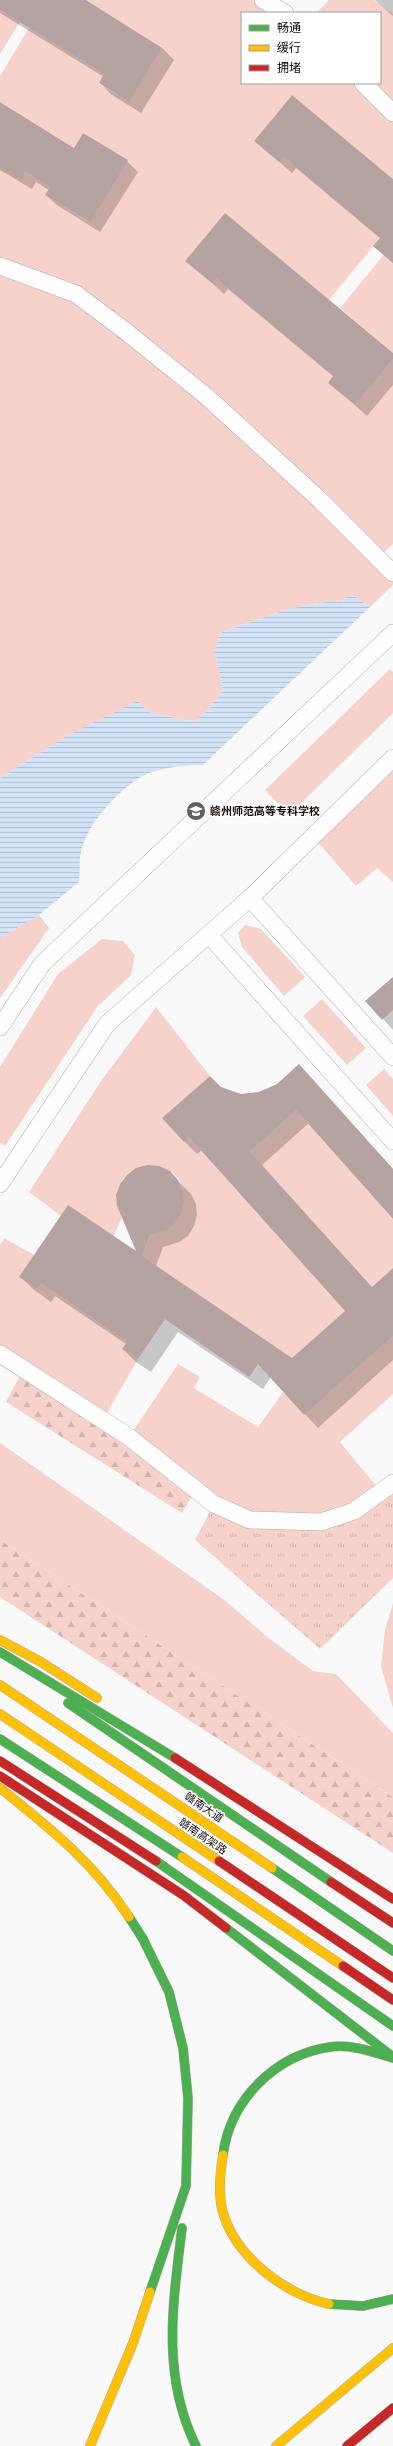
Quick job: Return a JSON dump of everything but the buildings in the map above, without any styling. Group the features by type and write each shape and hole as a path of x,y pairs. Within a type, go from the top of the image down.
{"main road":[{"path":"0,1640 41,1662 108,1704"},
{"path":"0,1652 108,1714 232,1792 393,1899"},
{"path":"0,1655 232,1816 393,1923"},
{"name":"赣南大道","path":"0,1685 224,1834 393,1951"},
{"name":"赣南高架路","path":"0,1714 393,1978"},
{"path":"141,1726 360,1866"},
{"path":"0,1739 181,1857 393,2000"},
{"path":"0,1761 192,1884 393,2026"},
{"path":"0,1776 183,1895 390,2056"},
{"path":"0,1788 66,1841 110,1888 143,1939 169,1992 183,2048 188,2098 186,2186 173,2320 174,2372 180,2408 189,2435 196,2446"},
{"path":"390,2056 357,2047 326,2047 294,2056 268,2072 244,2096 229,2124 220,2154 220,2189 226,2220 244,2250 268,2275 297,2294 326,2304 354,2306 386,2302 393,2299"},
{"path":"90,2446 133,2343 186,2186"},
{"path":"276,2446 393,2348"},
{"path":"347,2446 393,2408"}],"street":[{"path":"263,0 283,12"},
{"path":"364,84 393,113"},
{"path":"0,266 76,294 124,330 206,396 320,500 393,573"},
{"path":"0,1027 42,964 393,633"},
{"path":"0,1184 107,1024 250,898 393,758"},
{"path":"250,898 393,1057"},
{"path":"209,935 393,1141"},
{"path":"0,1354 129,1437 214,1504 250,1520 321,1522 354,1511 393,1483"}],"green space":[{"path":"86,0 263,0 283,12 241,12 241,84 381,84 381,12 317,12 329,0 374,0 393,14 393,179 292,95 254,141 279,162 284,157 380,238 329,300 225,213 185,261 216,278 333,376 328,383 355,405 393,359 393,544 377,559 393,573 393,585 370,607 351,594 342,602 328,602 296,607 220,633 215,652 223,690 208,710 194,722 148,712 98,721 68,735 0,778 0,167 21,179 25,172 50,187 45,195 89,222 127,160 83,133 74,148 0,102 0,76 29,28 104,74 99,84 129,102 162,48"},
{"path":"0,10 20,22 0,54"},
{"path":"391,246 393,248 393,353 340,308"},
{"path":"390,669 393,672 393,713 289,815 265,790"},
{"path":"393,758 393,882 377,868 356,886 314,838"},
{"path":"39,915 49,928 0,998 0,938"},
{"path":"245,925 261,929 305,977 284,996 242,947 238,933"},
{"path":"102,939 123,941 135,955 131,975 98,1006 5,1146 0,1143 0,1067 58,974"},
{"path":"322,999 366,1048 347,1065 303,1016"},
{"path":"156,1007 210,1076 162,1118 189,1137 345,1311 280,1369 271,1344 142,1256 151,1233 182,1213 183,1190 174,1174 169,1171 138,1168 125,1177 121,1182 117,1193 118,1205 122,1217 114,1236 61,1216 29,1192 101,1081"},
{"path":"384,1069 393,1079 393,1116 366,1085"},
{"path":"296,1110 393,1219 393,1268 372,1287 250,1152"},
{"path":"4,1238 34,1255 20,1277 37,1289 41,1283 127,1342 122,1349 138,1359 103,1420 0,1359 0,1245"},
{"path":"393,1336 393,1394 340,1442 382,1493 354,1511 250,1520 129,1437 178,1364 200,1377 194,1388 258,1427 283,1392 304,1415"},
{"path":"24,1368 196,1490 182,1513 6,1402"},
{"path":"0,1443 223,1599 271,1640 313,1671 336,1674 393,1733 393,1797 0,1540"},
{"path":"393,1483 393,1578 320,1649 195,1540 214,1504"},
{"path":"0,1540 393,1797 393,1853 0,1597"},
{"path":"393,1603 393,1708 381,1666 385,1630"}],"water":[{"path":"351,594 370,607 203,765 190,765 162,769 149,773 139,778 118,795 98,817 84,841 80,855 79,882 39,915 0,938 0,778 68,735 138,701 148,712 194,722 208,710 223,690 215,652 220,633 296,607 328,602 342,602"}],"traffic: fast":[{"path":"0,1652 175,1758"},
{"path":"68,1703 331,1882"},
{"path":"0,1739 182,1857"},
{"path":"156,1861 393,2026"},
{"path":"272,1868 393,1951"},
{"path":"129,1917 143,1939 169,1992 183,2048 188,2098 186,2186 150,2292"},
{"path":"226,1928 393,2057"},
{"path":"223,2155 227,2135 235,2116 245,2099 258,2083 274,2070 291,2060 310,2052 338,2046 362,2049 393,2058"},
{"path":"182,2228 175,2284 172,2338 178,2393 185,2419 196,2446"},
{"path":"329,2304 363,2306 393,2299"}],"traffic: slow":[{"path":"0,1640 41,1662 97,1698"},
{"path":"0,1685 272,1868"},
{"path":"0,1714 219,1861"},
{"path":"0,1788 70,1847 101,1879 129,1917"},
{"path":"182,1857 343,1966"},
{"path":"223,2155 220,2182 222,2209 228,2226 237,2242 249,2257 279,2282 295,2292 329,2304"},
{"path":"90,2446 133,2343 150,2292"},
{"path":"276,2446 393,2348"}],"traffic: jam":[{"path":"175,1758 393,1899"},
{"path":"0,1761 156,1861"},
{"path":"0,1776 183,1895 226,1928"},
{"path":"219,1861 393,1978"},
{"path":"331,1882 393,1923"},
{"path":"343,1966 393,2000"},
{"path":"347,2446 393,2408"}],"place":[{"name":"赣州师范高等专科学校","path":"196,811"}]}
